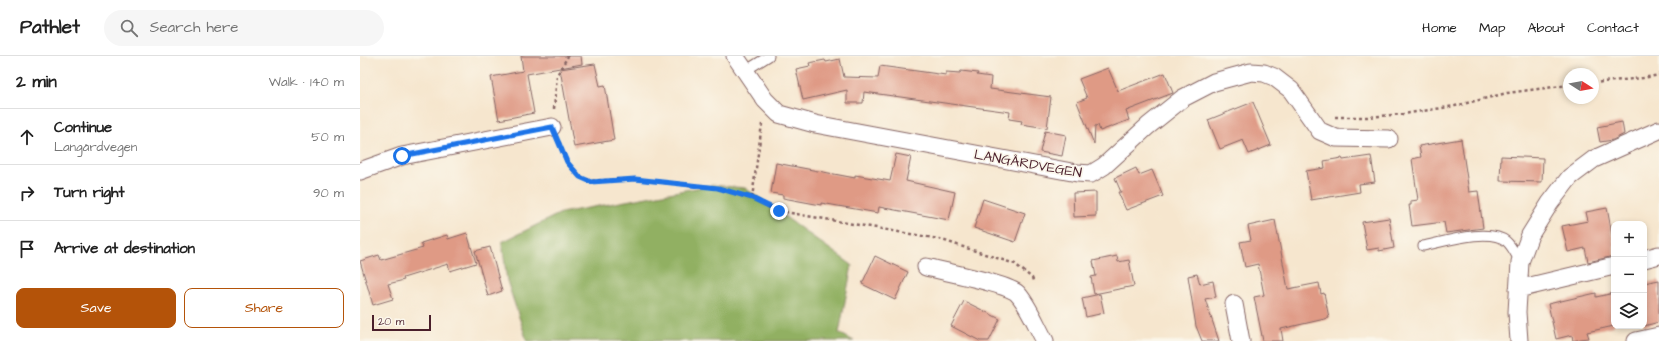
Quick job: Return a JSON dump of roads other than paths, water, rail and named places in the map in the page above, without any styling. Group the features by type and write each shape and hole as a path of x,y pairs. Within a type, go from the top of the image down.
{"street":[{"name":"LANGÅRDVEGEN","path":"735,56 765,100 779,114 815,124 1077,174 1091,174 1104,166 1148,126 1183,98 1214,82 1251,72 1264,72 1274,76 1291,90 1306,114 1320,131 1336,138 1389,139"},
{"path":"360,171 402,156 552,127"},
{"path":"1519,341 1517,312 1520,262 1530,235 1550,204 1570,177 1594,159 1659,130"},
{"path":"1647,258 1659,255"},
{"path":"926,267 1002,286 1016,293 1025,304 1045,341"},
{"path":"1518,289 1611,267"},
{"path":"1234,304 1241,341"},
{"path":"1636,341 1659,336"}],"lane":[{"path":"745,71 769,56"},
{"path":"1423,246 1468,237 1489,235 1497,236 1508,242 1520,262"}]}
